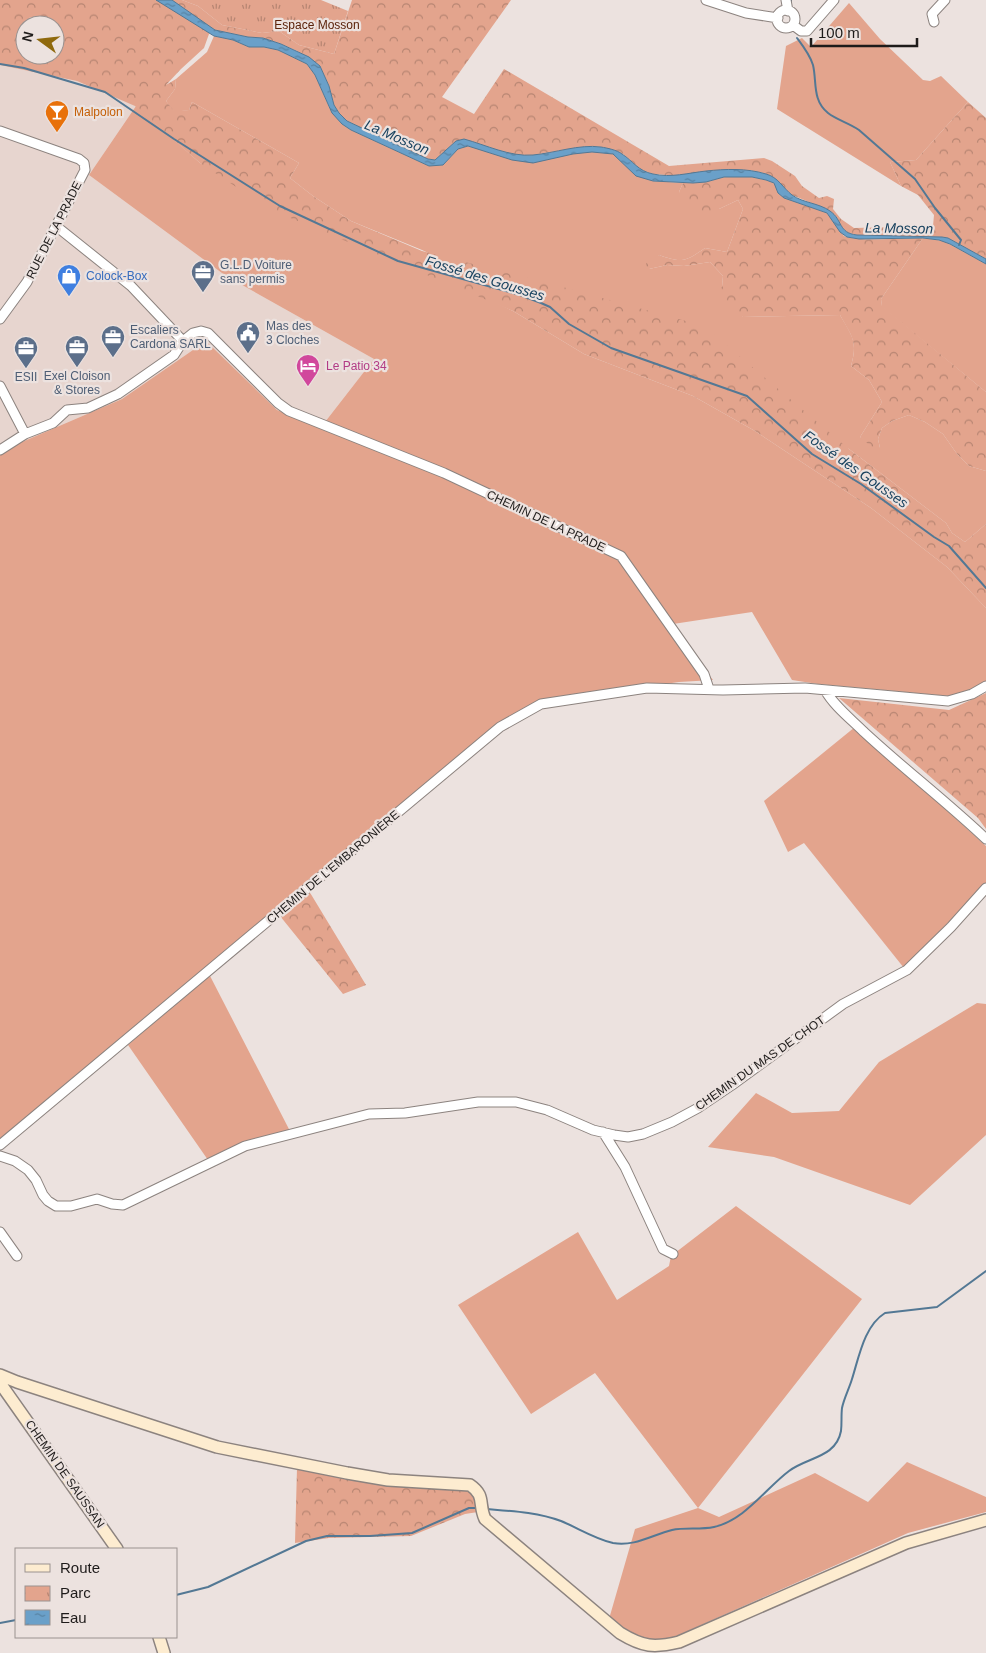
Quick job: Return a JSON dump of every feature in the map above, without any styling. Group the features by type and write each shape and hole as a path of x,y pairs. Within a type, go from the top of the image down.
{"street":[{"path":"706,0 746,13 778,18"},
{"path":"786,0 788,11"},
{"path":"793,25 801,31 808,31 834,0"},
{"path":"934,22 932,14 945,0"},
{"path":"782,11 788,11 794,16 793,25 789,28 779,25 778,18 782,11"},
{"name":"RUE DE LA PRADE","path":"0,131 78,159 84,163 85,170 27,282 0,319"},
{"path":"0,450 25,434 53,422 67,410 88,408 118,394 174,355 183,341 131,286 56,226"},
{"name":"CHEMIN DE LA PRADE","path":"183,341 193,333 201,331 208,333 278,404 289,410 444,473 621,556 704,674 709,689"},
{"path":"0,386 25,434"},
{"name":"CHEMIN DE L'EMBARONIÈRE","path":"0,1145 500,726 541,704 647,688 723,690 805,688 948,701 972,694 986,686"},
{"path":"825,690 839,708 890,756 962,816 986,839"},
{"name":"CHEMIN DU MAS DE CHOT","path":"0,1156 15,1161 28,1170 48,1201 56,1206 64,1207 97,1199 123,1205 245,1146 369,1114 405,1113 478,1102 516,1102 547,1110 603,1132 628,1137 643,1134 672,1122 732,1086 843,1004 907,970 930,949 986,888"},
{"path":"603,1132 625,1167 663,1249 673,1254"},
{"path":"0,1232 17,1256"},
{"path":"0,1375 218,1447 388,1480 470,1485 478,1491 482,1500 485,1519 620,1633 648,1649 679,1642 906,1542 986,1520"},
{"path":"13,1400 13,1390 17,1382"},
{"name":"CHEMIN DE SAUSSAN","path":"0,1383 116,1548"},
{"path":"159,1638 164,1653"}],"shaded area":[{"path":"0,65 77,81 136,106 89,175 226,276 374,359 321,427 277,410 206,341 122,399 22,442 0,455"}],"green space":[{"path":"0,0 182,0 198,6 222,25 262,33 279,31 299,45 334,54 352,0 511,0 442,97 474,114 504,69 669,166 764,158 772,161 795,176 802,186 819,198 827,196 834,199 833,209 841,219 854,228 933,226 934,215 918,195 901,186 890,162 916,160 968,102 986,118 986,259 948,238 857,235 848,233 828,210 792,195 767,174 749,170 727,170 679,176 653,174 641,170 623,154 601,147 589,146 556,152 518,155 456,141 435,160 428,159 347,121 334,105 329,86 320,66 297,51 263,38 215,30 209,34 204,48 166,85 176,79 175,89 166,101 174,111 189,110 192,102 299,163 290,178 351,221 422,251 704,326 849,449 946,523 952,533 965,542 986,524 986,608 947,567 871,508 755,431 693,396 584,354 513,311 269,209 200,163 135,106 77,81 0,65"},
{"name":"Espace Mosson","path":"182,0 321,0 348,11 334,54 299,45 279,31 262,33 222,25 198,6"},
{"path":"849,3 880,39 923,80 930,81 941,76 968,102 916,160 890,162 901,186 777,109 786,46 802,38 811,47"},
{"path":"214,36 233,40 249,47 264,47 278,50 307,64 315,75 330,109 342,124 429,166 443,165 458,149 468,146 566,155 586,151 611,153 653,181 683,183 679,192 719,209 738,200 743,209 727,252 705,248 683,260 659,255 649,269 667,265 684,266 710,262 723,276 722,287 743,317 840,315 853,339 854,350 851,366 869,380 882,402 860,437 880,448 878,439 882,428 892,421 909,415 925,422 943,434 957,454 969,466 986,471 986,524 965,542 952,533 946,523 849,449 422,250 351,221 290,178 299,163 192,102 189,110 174,112 166,101 175,89 176,79 207,52"},
{"path":"136,106 200,163 513,311 584,354 693,396 755,431 871,508 947,567 986,608 986,682 973,690 948,696 792,680 752,612 673,624 623,554 325,422 374,359 226,276 89,175"},
{"path":"724,177 752,177 770,181 776,185 778,193 784,198 827,213 844,236 871,239 923,238 881,299 882,306 986,392 986,471 969,466 957,454 943,434 925,422 909,415 892,421 882,428 878,439 880,448 873,448 860,437 882,402 869,380 851,366 854,351 853,339 840,315 743,317 713,300 714,291 722,287 723,276 710,262 684,266 667,265 649,269 645,266 648,260 659,255 683,260 705,248 727,252 743,209 738,200 719,209 711,217 691,211 679,192 683,183 706,182"},
{"path":"923,238 944,241 986,264 986,392 882,307 881,299"},
{"path":"206,341 277,410 457,481 619,557 713,680 679,682 541,701 518,711 498,724 0,1139 0,455 22,442 122,399"},
{"path":"986,693 986,829 978,818 839,698 949,710"},
{"path":"855,727 986,846 986,884 948,926 904,968 804,843 788,852 764,801"},
{"path":"309,891 366,985 343,994 280,916"},
{"path":"209,974 291,1133 208,1160 128,1045"},
{"path":"977,1003 986,1004 986,1135 910,1205 774,1157 708,1147 756,1093 792,1113 839,1111 879,1062"},
{"path":"736,1206 862,1299 698,1508 595,1373 531,1414 458,1305 578,1232 617,1300 669,1266 671,1256"},
{"path":"907,1462 986,1497 986,1512 908,1533 663,1642 640,1638 622,1629 609,1619 635,1529 698,1508 719,1517 815,1473 868,1502"},
{"path":"297,1468 468,1490 478,1501 478,1512 465,1514 411,1536 329,1538 295,1543"}],"water":[{"path":"156,0 172,0 215,30 263,38 309,57 320,66 329,86 334,105 347,121 428,159 435,160 456,141 464,139 524,155 593,146 603,147 620,153 643,171 660,175 728,169 759,172 770,175 796,198 830,211 844,229 851,234 948,238 986,259 986,264 939,240 923,238 859,239 847,237 840,232 827,213 784,198 778,193 774,183 752,177 724,177 693,183 653,181 636,176 613,154 592,152 573,154 533,163 512,160 468,146 458,149 443,165 429,166 342,124 332,113 315,75 307,64 278,50 264,47 249,47 233,40 214,36"}],"waterway":[{"path":"797,38 812,61 817,97 823,108 828,113 859,130 915,179 961,240 959,245"},
{"name":"Fossé des Gousses","path":"0,64 24,68 105,92 174,139 280,206 398,261 520,295 541,303 550,307 569,324 611,348 747,396 812,454 861,484 949,546 986,588"},
{"path":"486,1509 524,1512 552,1518 600,1539 621,1544 636,1542 672,1530 709,1528 725,1523 745,1511 780,1478 796,1466 820,1456 833,1447 841,1431 843,1404 863,1343 878,1319 885,1313 937,1307 986,1271"},
{"path":"178,1594 208,1587 306,1541 327,1536 370,1536 412,1533 469,1508 476,1508"},
{"path":"0,1623 15,1620"}],"place":[{"name":"Malpolon","path":"57,133"},
{"name":"G.L.D Voiture sans permis","path":"203,293"},
{"name":"Colock-Box","path":"69,297"},
{"name":"Mas des 3 Cloches","path":"248,354"},
{"name":"Escaliers Cardona SARL","path":"113,358"},
{"name":"Exel Cloison & Stores","path":"77,368"},
{"name":"ESII","path":"26,369"},
{"name":"Le Patio 34","path":"308,387"}],"water label":[{"name":"La Mosson","path":"397,137"},
{"name":"La Mosson","path":"899,228"}]}
